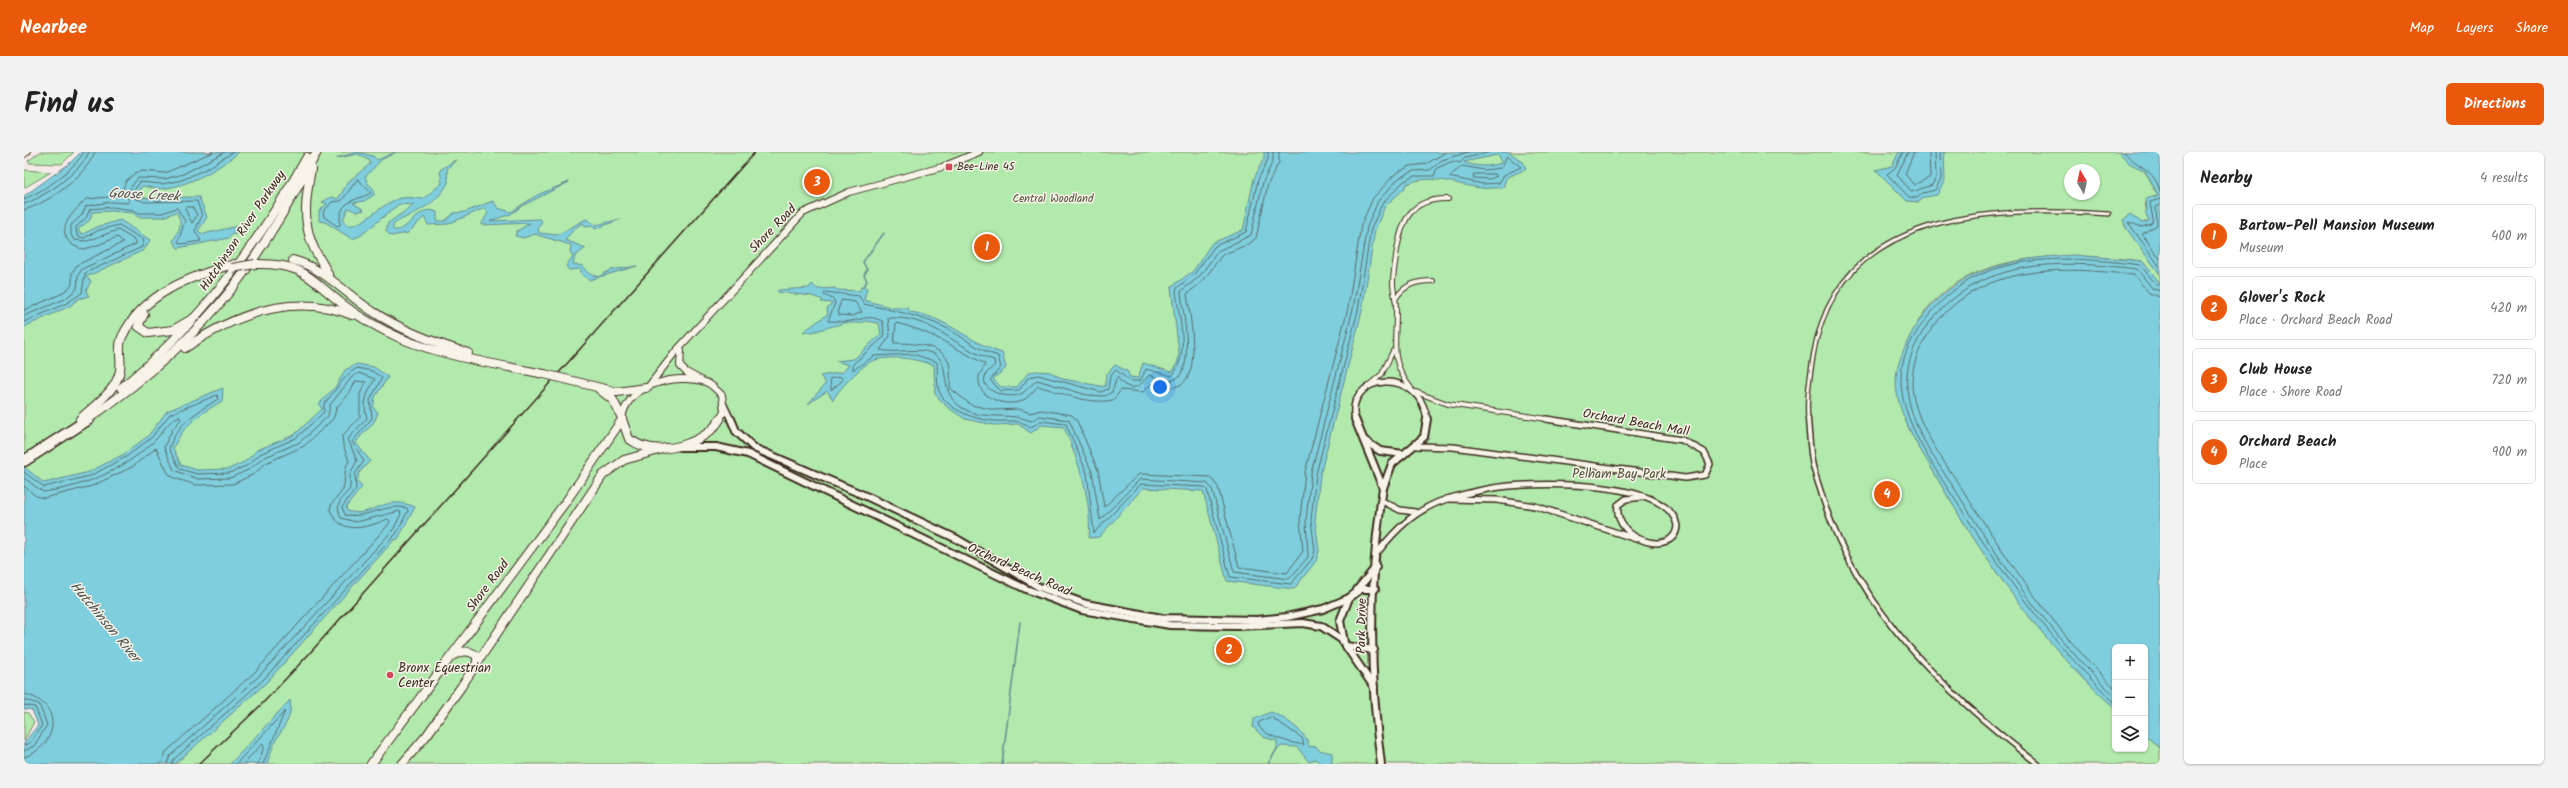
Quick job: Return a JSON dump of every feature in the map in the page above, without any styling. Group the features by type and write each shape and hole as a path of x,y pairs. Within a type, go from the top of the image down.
{"highway":[{"name":"Hutchinson River Parkway","path":"24,461 64,432 158,358 195,322 218,295 258,238 310,152"},
{"name":"Hutchinson River Parkway","path":"24,454 113,402 159,365 197,330 230,291 269,234 317,152"},
{"path":"312,160 305,194 305,216 312,245 328,274"},
{"path":"80,418 116,380 120,372 121,339 139,312 158,296 182,283 233,266 257,262 296,261 315,266 328,274 362,305 398,327 441,344 507,365 593,386 623,392 646,388"},
{"path":"257,262 283,264 305,270 340,302 366,320 394,336 427,348 465,358 507,365"},
{"path":"218,295 189,322 178,328 152,334 142,332 138,328 138,321 142,315 168,294 200,278 233,266"},
{"path":"159,365 218,327 269,309 300,305 323,306 343,311 366,320"},
{"path":"593,386 613,400 622,419"}],"main road":[{"name":"Shore Road","path":"646,388 792,222 803,212 849,192 942,167 979,152"},
{"path":"402,764 417,747 476,665 603,475 612,466 628,457 695,440 711,430 721,418 724,404 722,395 717,388 686,373 679,367 677,360 682,346"},
{"path":"668,448 648,447 633,441 624,431 622,419 630,402 646,388 673,379 703,381"},
{"name":"Shore Road","path":"371,764 567,500 622,419"},
{"path":"448,659 457,653 468,651 477,656 476,665"},
{"path":"410,764 417,747"}],"street":[{"name":"Park Drive","path":"1381,764 1374,687 1374,650 1376,567 1383,488 1390,467 1404,454 1417,446 1424,436 1427,420 1424,404 1397,370 1394,349 1396,298 1393,283 1398,240 1403,223 1410,213 1424,201 1434,198 1448,198"},
{"path":"2038,764 1983,723 1915,656 1898,636 1861,580 1831,523 1815,473 1807,439 1805,416 1808,375 1820,325 1832,295 1853,270 1880,247 1931,226 1966,218 2034,212 2108,214"},
{"path":"1396,298 1400,291 1410,284 1433,280"},
{"name":"Park Drive","path":"1383,488 1374,463 1360,438 1355,423 1354,413 1357,399 1363,391 1385,370 1394,349"},
{"path":"1363,391 1386,382 1414,390"},
{"name":"Orchard Beach Mall","path":"1414,390 1448,404 1682,440 1701,450 1708,457 1710,464 1705,475 1685,478 1453,447 1417,446"},
{"name":"Orchard Beach Road","path":"724,404 738,434 754,448 881,502 974,548 1028,582 1073,600 1146,616 1232,620 1264,619 1301,614 1323,609 1349,598 1376,567"},
{"path":"1360,438 1380,451 1404,454"},
{"name":"Orchard Beach Road","path":"668,448 716,447 748,454 1026,589 1082,610 1131,620 1175,626 1312,624 1325,627 1345,645 1374,687"},
{"path":"1377,554 1395,531 1415,512 1448,499 1489,489 1542,484 1593,487 1643,497 1667,508 1675,518 1677,528 1674,535 1664,541 1636,539 1612,533 1532,505 1494,499 1448,499"},
{"path":"1636,539 1621,526 1615,512 1617,505 1624,498 1643,497"},
{"path":"1382,501 1400,510 1415,512"},
{"path":"1357,590 1375,590"},
{"path":"1349,598 1340,621 1345,645 1362,650 1374,650"}],"green space":[{"path":"40,152 74,152 62,164 29,163 28,161"},
{"name":"Pelham Bay Park","path":"151,152 1303,152 1380,183 1450,152 2129,152 2154,184 2153,188 2158,195 2152,196 2145,204 2149,221 2142,223 2136,220 2124,224 2160,274 2160,283 2142,261 2081,256 2049,257 2016,261 1986,269 1958,282 1934,301 1913,331 1903,390 1902,407 1906,423 1914,438 1950,500 1991,564 2037,625 2088,682 2112,705 2112,752 2148,752 2148,738 2160,748 2160,764 121,764 24,494 24,263 88,206 194,209 125,202"},
{"path":"24,170 51,172 24,188"},
{"path":"24,712 28,713 34,722 24,741"}],"water":[{"path":"81,152 239,152 223,164 196,179 164,189 142,186 136,195 145,198 199,197 207,217 198,231 203,234 238,226 229,238 178,248 173,241 180,226 180,220 176,212 163,217 138,217 133,213 112,211 92,212 90,220 79,228 79,232 83,234 97,227 120,220 150,240 144,250 86,277 91,281 86,291 89,296 78,299 70,306 24,327 24,196 70,163"},
{"path":"357,152 373,156 377,160 396,152 381,160 365,177 368,184 373,188 374,195 364,201 353,203 364,210 357,212 348,208 343,220 348,226 361,222 383,206 398,199 423,199 442,183 440,170 457,159 447,169 448,183 443,191 425,207 395,223 393,225 393,230 399,230 424,211 430,210 437,212 437,221 445,221 454,213 465,212 493,201 498,208 511,212 537,195 569,182 522,206 511,214 490,221 540,219 542,221 538,228 539,233 557,235 586,219 596,225 621,219 595,229 593,226 586,227 583,223 575,228 565,240 586,248 575,256 573,264 582,266 588,273 598,277 611,270 637,266 589,280 582,275 580,269 569,270 566,266 573,256 570,252 571,245 534,234 524,238 515,236 517,231 530,223 481,225 488,213 485,208 448,224 428,225 424,217 408,233 391,236 386,231 388,223 414,205 399,204 360,236 352,239 325,222 319,221 319,211 327,204 322,202 331,197 338,199 349,181 370,164 370,161 358,154 337,158"},
{"path":"1264,152 1509,152 1523,162 1526,169 1506,178 1503,188 1481,188 1433,179 1414,181 1405,185 1405,188 1385,206 1375,230 1362,311 1320,475 1315,520 1319,551 1316,561 1294,589 1227,581 1203,491 1143,488 1099,537 1089,538 1088,509 1083,481 1075,454 1064,427 1041,425 1031,433 1018,424 994,425 965,419 947,407 935,394 934,365 905,358 875,360 864,366 851,377 833,400 827,391 808,404 826,383 820,376 843,372 849,365 836,361 854,359 881,334 879,323 865,321 862,323 844,323 812,332 803,332 828,314 827,308 832,303 821,302 823,300 812,296 778,292 778,290 809,288 812,284 817,289 835,288 837,290 860,291 861,287 867,288 864,300 893,308 908,308 910,312 923,314 935,319 990,349 1002,353 1006,368 993,379 1001,387 1017,387 1029,372 1037,371 1050,372 1063,379 1105,387 1106,375 1115,365 1127,371 1130,377 1138,378 1143,363 1171,372 1177,364 1179,353 1171,287 1193,271 1212,243 1243,230 1254,179 1264,158","holes":["1497,155 1500,157 1501,163 1492,165 1477,166 1464,162"]},
{"path":"1899,152 1944,152 1945,180 1937,195 1925,197 1919,202 1907,201 1876,170 1892,166"},
{"path":"2119,152 2160,152 2160,274 2126,228 2123,220 2130,214 2142,223 2149,221 2145,212 2147,210 2146,199 2158,195 2145,171 2129,163"},
{"path":"2074,255 2142,261 2160,283 2160,748 2148,738 2148,644 2112,644 2112,705 2062,655 2037,626 1992,565 1951,502 1914,438 1903,416 1897,393 1897,370 1909,338 1923,316 1939,298 1958,284 1979,273 2001,265 2049,257"},
{"name":"Hutchinson River","path":"357,364 374,367 388,377 375,397 373,408 378,412 374,422 356,443 370,461 359,473 357,482 362,487 346,507 347,511 356,513 394,503 404,503 415,507 398,539 394,540 266,683 175,764 24,764 24,743 38,725 32,710 24,709 24,467 44,483 89,472 124,454 148,436 167,411 223,388 222,401 193,420 182,432 173,448 181,465 197,470 229,469 246,461 257,450 294,435 322,409 319,404 336,386 345,370"},
{"path":"290,700 291,706 289,716 275,743 267,764 230,764"},
{"path":"1271,712 1300,731 1308,742 1309,747 1316,746 1319,750 1332,753 1332,763 1322,764 1315,759 1309,762 1297,747 1282,746 1277,749 1277,741 1263,737 1253,727 1254,719"}],"waterway":[{"name":"Goose Creek","path":"233,234 245,233"},
{"path":"863,287 867,281 864,275 867,270 863,262 884,233"},
{"path":"1002,764 1020,622"},
{"path":"1268,764 1277,749"}],"railway":[{"path":"199,764 262,704 309,654 755,152"}],"place":[{"name":"Bee-Line 45","path":"949,167"},
{"name":"Club House","path":"817,182"},
{"name":"Bartow-Pell Mansion Museum","path":"987,247"},
{"name":"Orchard Beach","path":"1887,494"},
{"name":"Glover's Rock","path":"1229,650"},
{"name":"Bronx Equestrian Center","path":"390,675"}],"park label":[{"name":"Central Woodland","path":"1053,199"}]}
